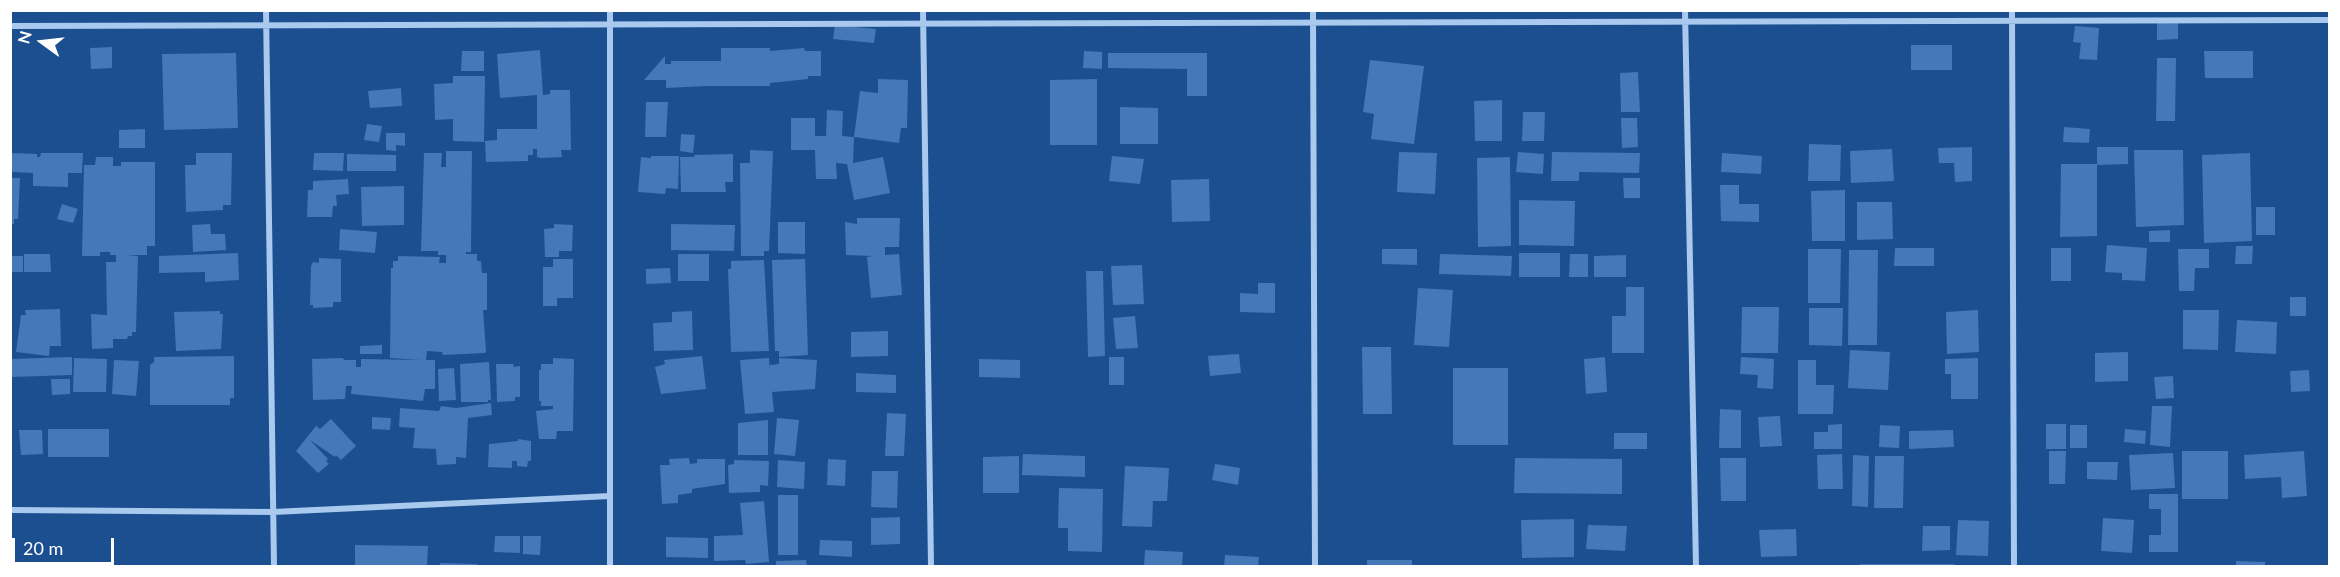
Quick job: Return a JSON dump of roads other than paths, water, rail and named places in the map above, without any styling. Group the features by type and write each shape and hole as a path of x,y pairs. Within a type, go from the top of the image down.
{"street":[{"path":"266,10 274,567"},
{"path":"610,10 610,567"},
{"path":"923,10 930,567"},
{"path":"1313,10 1315,567"},
{"path":"1685,10 1696,567"},
{"path":"2012,10 2014,567"},
{"path":"10,26 2330,20"},
{"path":"10,510 273,512 610,496"}]}
